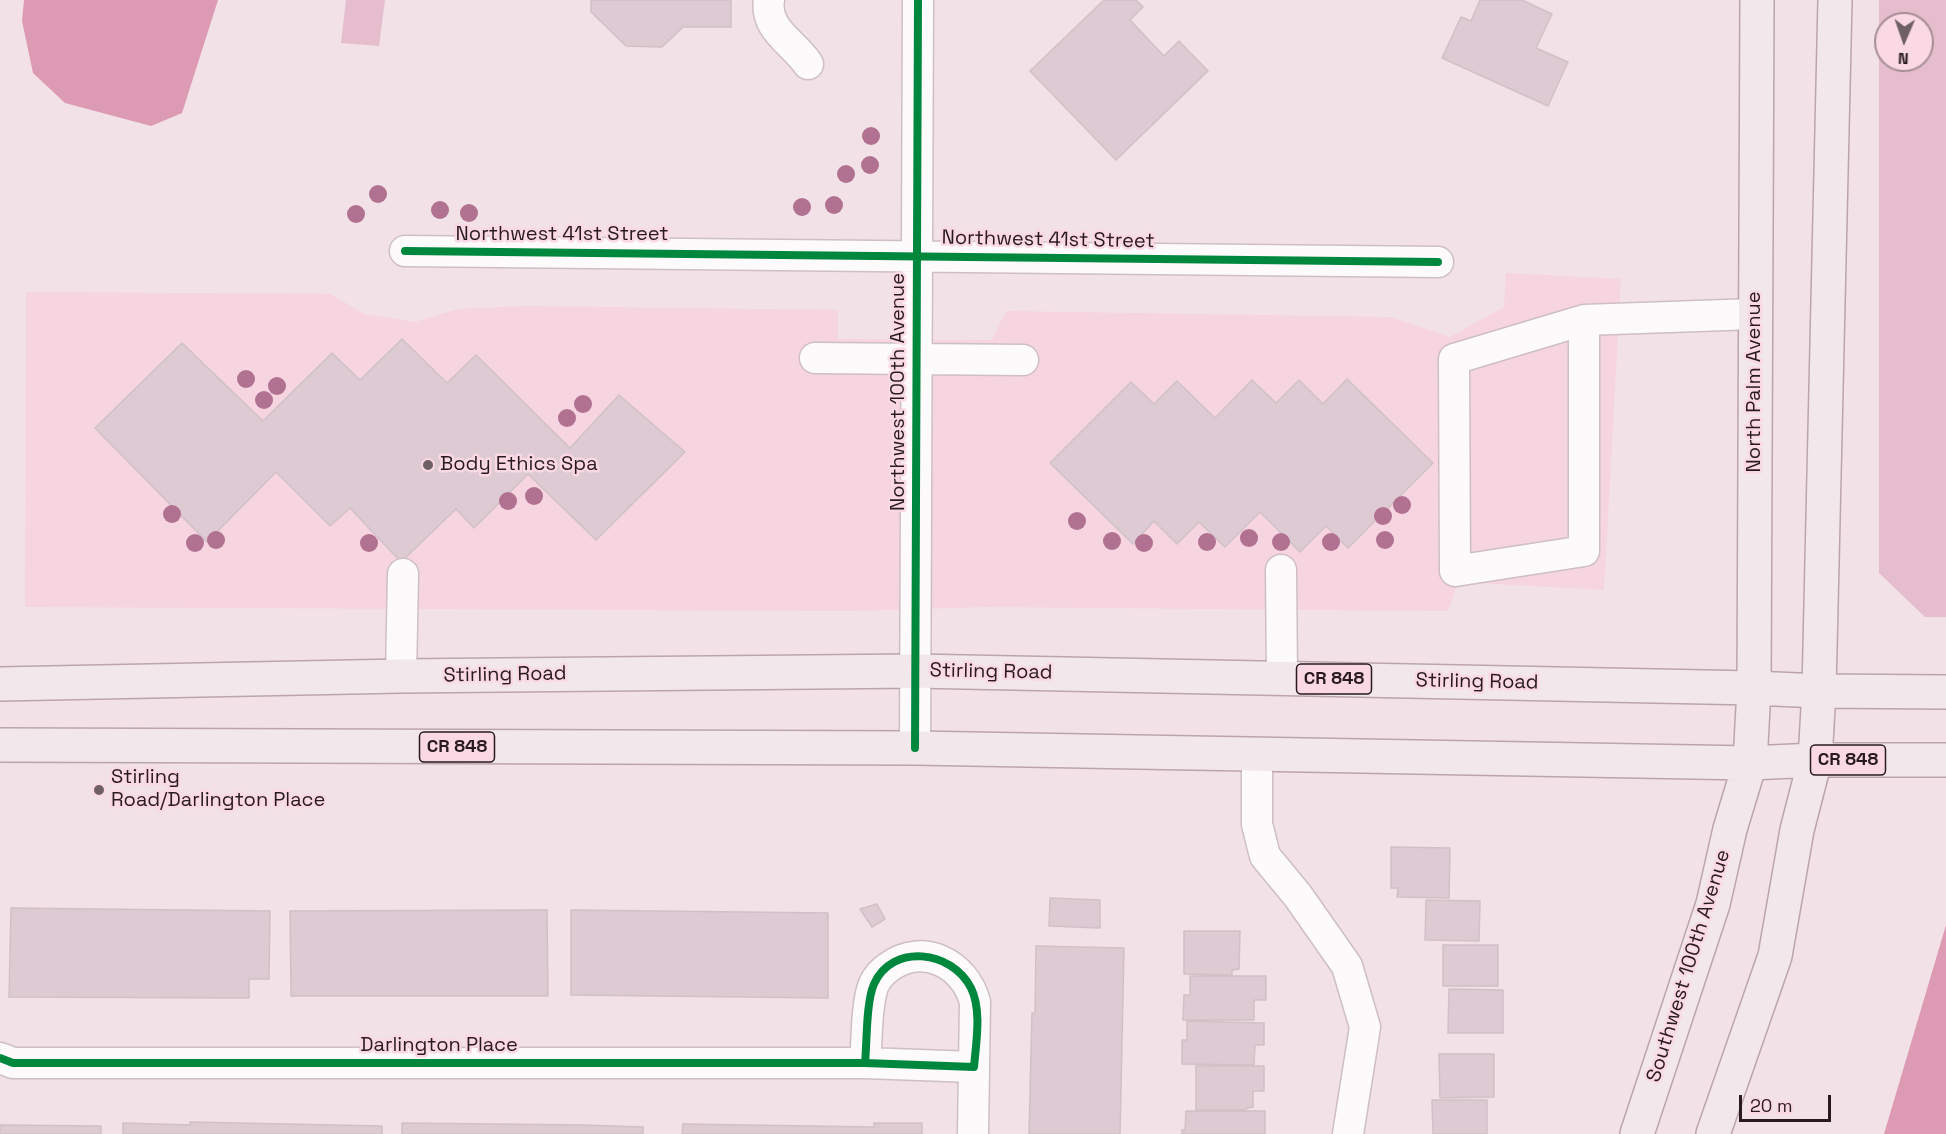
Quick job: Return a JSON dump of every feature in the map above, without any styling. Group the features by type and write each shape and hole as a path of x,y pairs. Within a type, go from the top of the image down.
{"main road":[{"name":"North Palm Avenue","path":"1750,763 1754,688 1757,0"},
{"path":"1713,1134 1775,956 1797,830 1815,760 1819,692 1835,0"},
{"name":"Stirling Road","path":"0,684 401,676 915,670 1754,688 1819,692 1946,692"},
{"name":"CR 848","path":"0,745 915,748 1750,763 1815,760 1946,760"},
{"name":"Southwest 100th Avenue","path":"1637,1134 1713,904 1730,829 1750,763"}],"street":[{"path":"769,0 770,19 778,32 808,64"},
{"name":"Northwest 100th Avenue","path":"915,748 918,0"},
{"name":"Northwest 41st Street","path":"405,251 1438,262"},
{"path":"1584,320 1584,551 1455,571 1455,359 1584,320 1755,314"},
{"path":"815,358 916,361 1023,360"},
{"path":"1281,570 1282,678"},
{"path":"401,676 403,574"},
{"path":"1257,754 1257,824 1265,856 1298,896 1347,966 1365,1027 1348,1134"},
{"path":"865,1063 874,984 884,971 895,962 908,957 922,956 944,961 955,968 965,978 972,991 976,1012 973,1134"},
{"name":"Darlington Place","path":"4,1057 865,1063 974,1066"}],"shaded area":[{"path":"24,0 218,0 182,113 151,126 65,103 33,73 22,21"},
{"path":"346,0 385,0 379,46 341,43"},
{"path":"1879,0 1946,0 1946,617 1925,617 1879,573 1879,72 1934,72 1934,12 1879,12"},
{"path":"1506,273 1621,279 1604,590 1458,582 1448,611 986,607 852,611 25,607 26,292 331,294 364,314 415,322 458,309 526,306 838,310 838,339 992,340 1006,311 1390,317 1450,337 1504,307"},
{"path":"1946,925 1946,1134 1884,1134"}],"building":[{"path":"591,0 731,0 731,27 683,27 662,47 626,46 591,12"},
{"path":"1104,0 1136,0 1143,7 1130,20 1164,56 1179,41 1208,71 1116,160 1030,71"},
{"path":"1480,0 1522,0 1552,14 1536,48 1568,62 1548,106 1442,58 1461,17 1471,21"},
{"path":"402,339 447,383 476,355 570,448 619,395 685,452 596,540 528,474 474,528 456,509 401,562 350,508 330,526 276,472 207,542 95,428 182,343 263,421 332,353 360,380"},
{"path":"1347,379 1433,463 1348,548 1326,526 1300,552 1260,512 1225,547 1199,522 1177,544 1154,521 1133,544 1050,463 1131,382 1154,404 1177,381 1215,418 1252,380 1276,403 1299,380 1323,404"},
{"path":"1391,847 1450,848 1449,898 1397,897 1398,888 1391,888"},
{"path":"1050,898 1100,900 1100,928 1049,926"},
{"path":"1426,900 1480,901 1479,941 1425,940"},
{"path":"877,904 885,919 872,927 860,909"},
{"path":"11,908 270,911 269,979 249,979 249,998 9,997"},
{"path":"547,910 548,996 291,996 290,911"},
{"path":"571,910 828,913 828,998 571,995"},
{"path":"1184,931 1240,931 1239,969 1232,970 1232,975 1184,974"},
{"path":"1443,945 1498,945 1498,986 1443,986"},
{"path":"1036,946 1124,948 1120,1134 1029,1134"},
{"path":"1190,976 1266,976 1266,1000 1254,1000 1254,1020 1183,1020 1184,995 1190,995"},
{"path":"1449,989 1503,990 1503,1033 1448,1033"},
{"path":"1187,1021 1264,1023 1264,1045 1255,1045 1254,1065 1182,1064 1182,1040 1187,1040"},
{"path":"1439,1054 1494,1054 1494,1097 1440,1098"},
{"path":"1196,1066 1264,1066 1264,1091 1253,1091 1253,1107 1246,1110 1196,1110"},
{"path":"1432,1100 1487,1100 1487,1134 1433,1134"},
{"path":"1186,1111 1265,1111 1265,1134 1182,1134 1182,1130 1185,1130"},
{"path":"190,1122 382,1126 382,1134 123,1134 123,1123 190,1125"},
{"path":"402,1123 643,1127 643,1134 402,1134"},
{"path":"874,1123 922,1123 922,1134 682,1134 683,1124 874,1127"},
{"path":"0,1125 101,1126 101,1134 0,1134"}],"cycle path":[{"path":"915,748 918,0"},
{"path":"405,251 1438,262"},
{"path":"0,1058 13,1063 865,1063 974,1067 976,1006 971,988 962,975 937,959 922,956 908,957 894,962 883,971 871,992 865,1063"}],"place":[{"name":"Body Ethics Spa","path":"428,465"},
{"name":"Stirling Road/Darlington Place","path":"99,790"}]}
